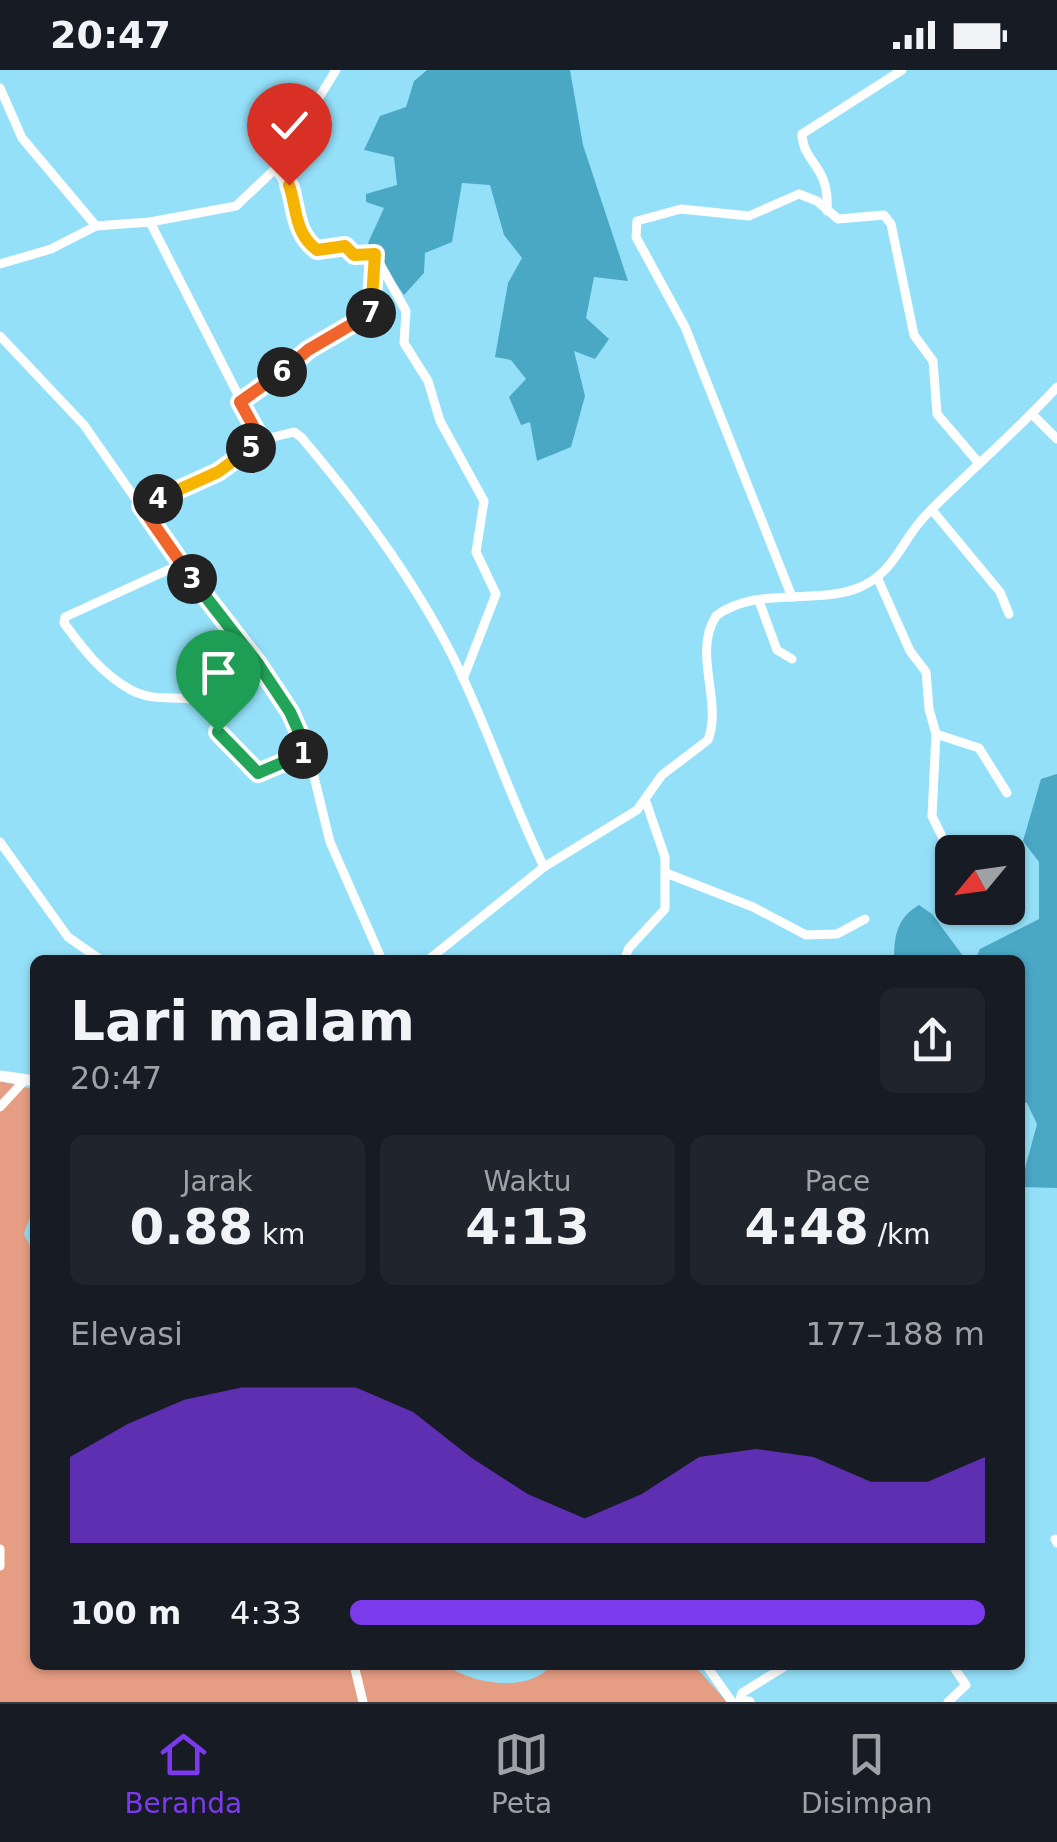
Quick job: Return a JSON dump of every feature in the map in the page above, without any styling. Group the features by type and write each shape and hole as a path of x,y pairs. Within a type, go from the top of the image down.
{"street":[{"path":"0,264 52,249 96,226 150,222 236,206 275,169 336,70"},
{"path":"827,211 828,180 804,146 802,134 902,70"},
{"path":"0,88 22,138 96,226"},
{"path":"275,169 289,185 294,216 313,248 345,246 354,255 375,254"},
{"path":"792,597 685,327 634,230 638,221 669,209 749,216 799,194 846,220 877,213 889,219 914,334 933,361 937,414 978,462"},
{"path":"150,222 261,440"},
{"path":"240,402 308,350 369,316 375,254"},
{"path":"375,254 406,311 404,343 428,381 440,421 484,501 476,552 496,594 462,678"},
{"path":"0,336 76,414 181,564 279,693 308,752 330,842 380,955"},
{"path":"434,955 544,866 646,802 662,775 700,749 712,731 707,660 711,623 722,611 759,601 844,592 876,577 902,553 932,510 1057,387"},
{"path":"1032,414 1057,438"},
{"path":"141,506 218,472 261,440 294,432 344,487 420,599 462,678 510,796 544,866"},
{"path":"932,510 1000,592 1009,614"},
{"path":"181,564 101,598 64,617 64,623 96,664 130,689 206,704 216,718 220,736 244,754 254,771 262,772 308,752"},
{"path":"876,577 910,650 926,672 928,709 936,734 932,816 941,835"},
{"path":"759,601 777,650 792,659"},
{"path":"936,734 979,748 1007,794"},
{"path":"627,955 636,939 662,915 666,873 658,832 646,802"},
{"path":"0,842 68,937 93,955"},
{"path":"666,873 753,907 806,935 837,934 865,919"},
{"path":"0,1076 29,1082"},
{"path":"0,1106 29,1082"},
{"path":"0,1549 0,1566"},
{"path":"355,1670 364,1702"},
{"path":"710,1670 737,1702"},
{"path":"737,1702 742,1694 780,1670"},
{"path":"948,1702 966,1685 956,1670"},
{"path":"737,1702 749,1702"}],"shaded area":[{"path":"0,1081 30,1089 30,1217 24,1234 30,1246 30,1670 455,1670 486,1681 516,1683 546,1670 698,1670 727,1702 0,1702"}],"water":[{"path":"427,70 570,70 583,145 628,281 594,277 586,318 609,339 595,359 574,351 585,396 571,447 537,461 530,422 521,425 509,397 526,379 511,360 495,357 508,283 522,258 504,235 490,185 462,183 452,242 425,253 424,273 404,295 368,243 384,208 366,202 366,194 397,185 394,157 364,150 380,116 406,107 414,81"},
{"path":"1057,774 1057,1188 1025,1187 1025,1168 1037,1124 1025,1103 1025,955 977,955 980,949 1039,919 1039,862 1025,844 1041,779"},
{"path":"919,905 932,914 935,925 940,925 962,955 894,955 898,928"}],"route":[{"path":"218,732 237,746 258,773 308,752 279,693 141,506 218,472 261,440 240,402 308,350 370,314 375,254 354,255 345,246 313,248 294,216 289,185"}]}
